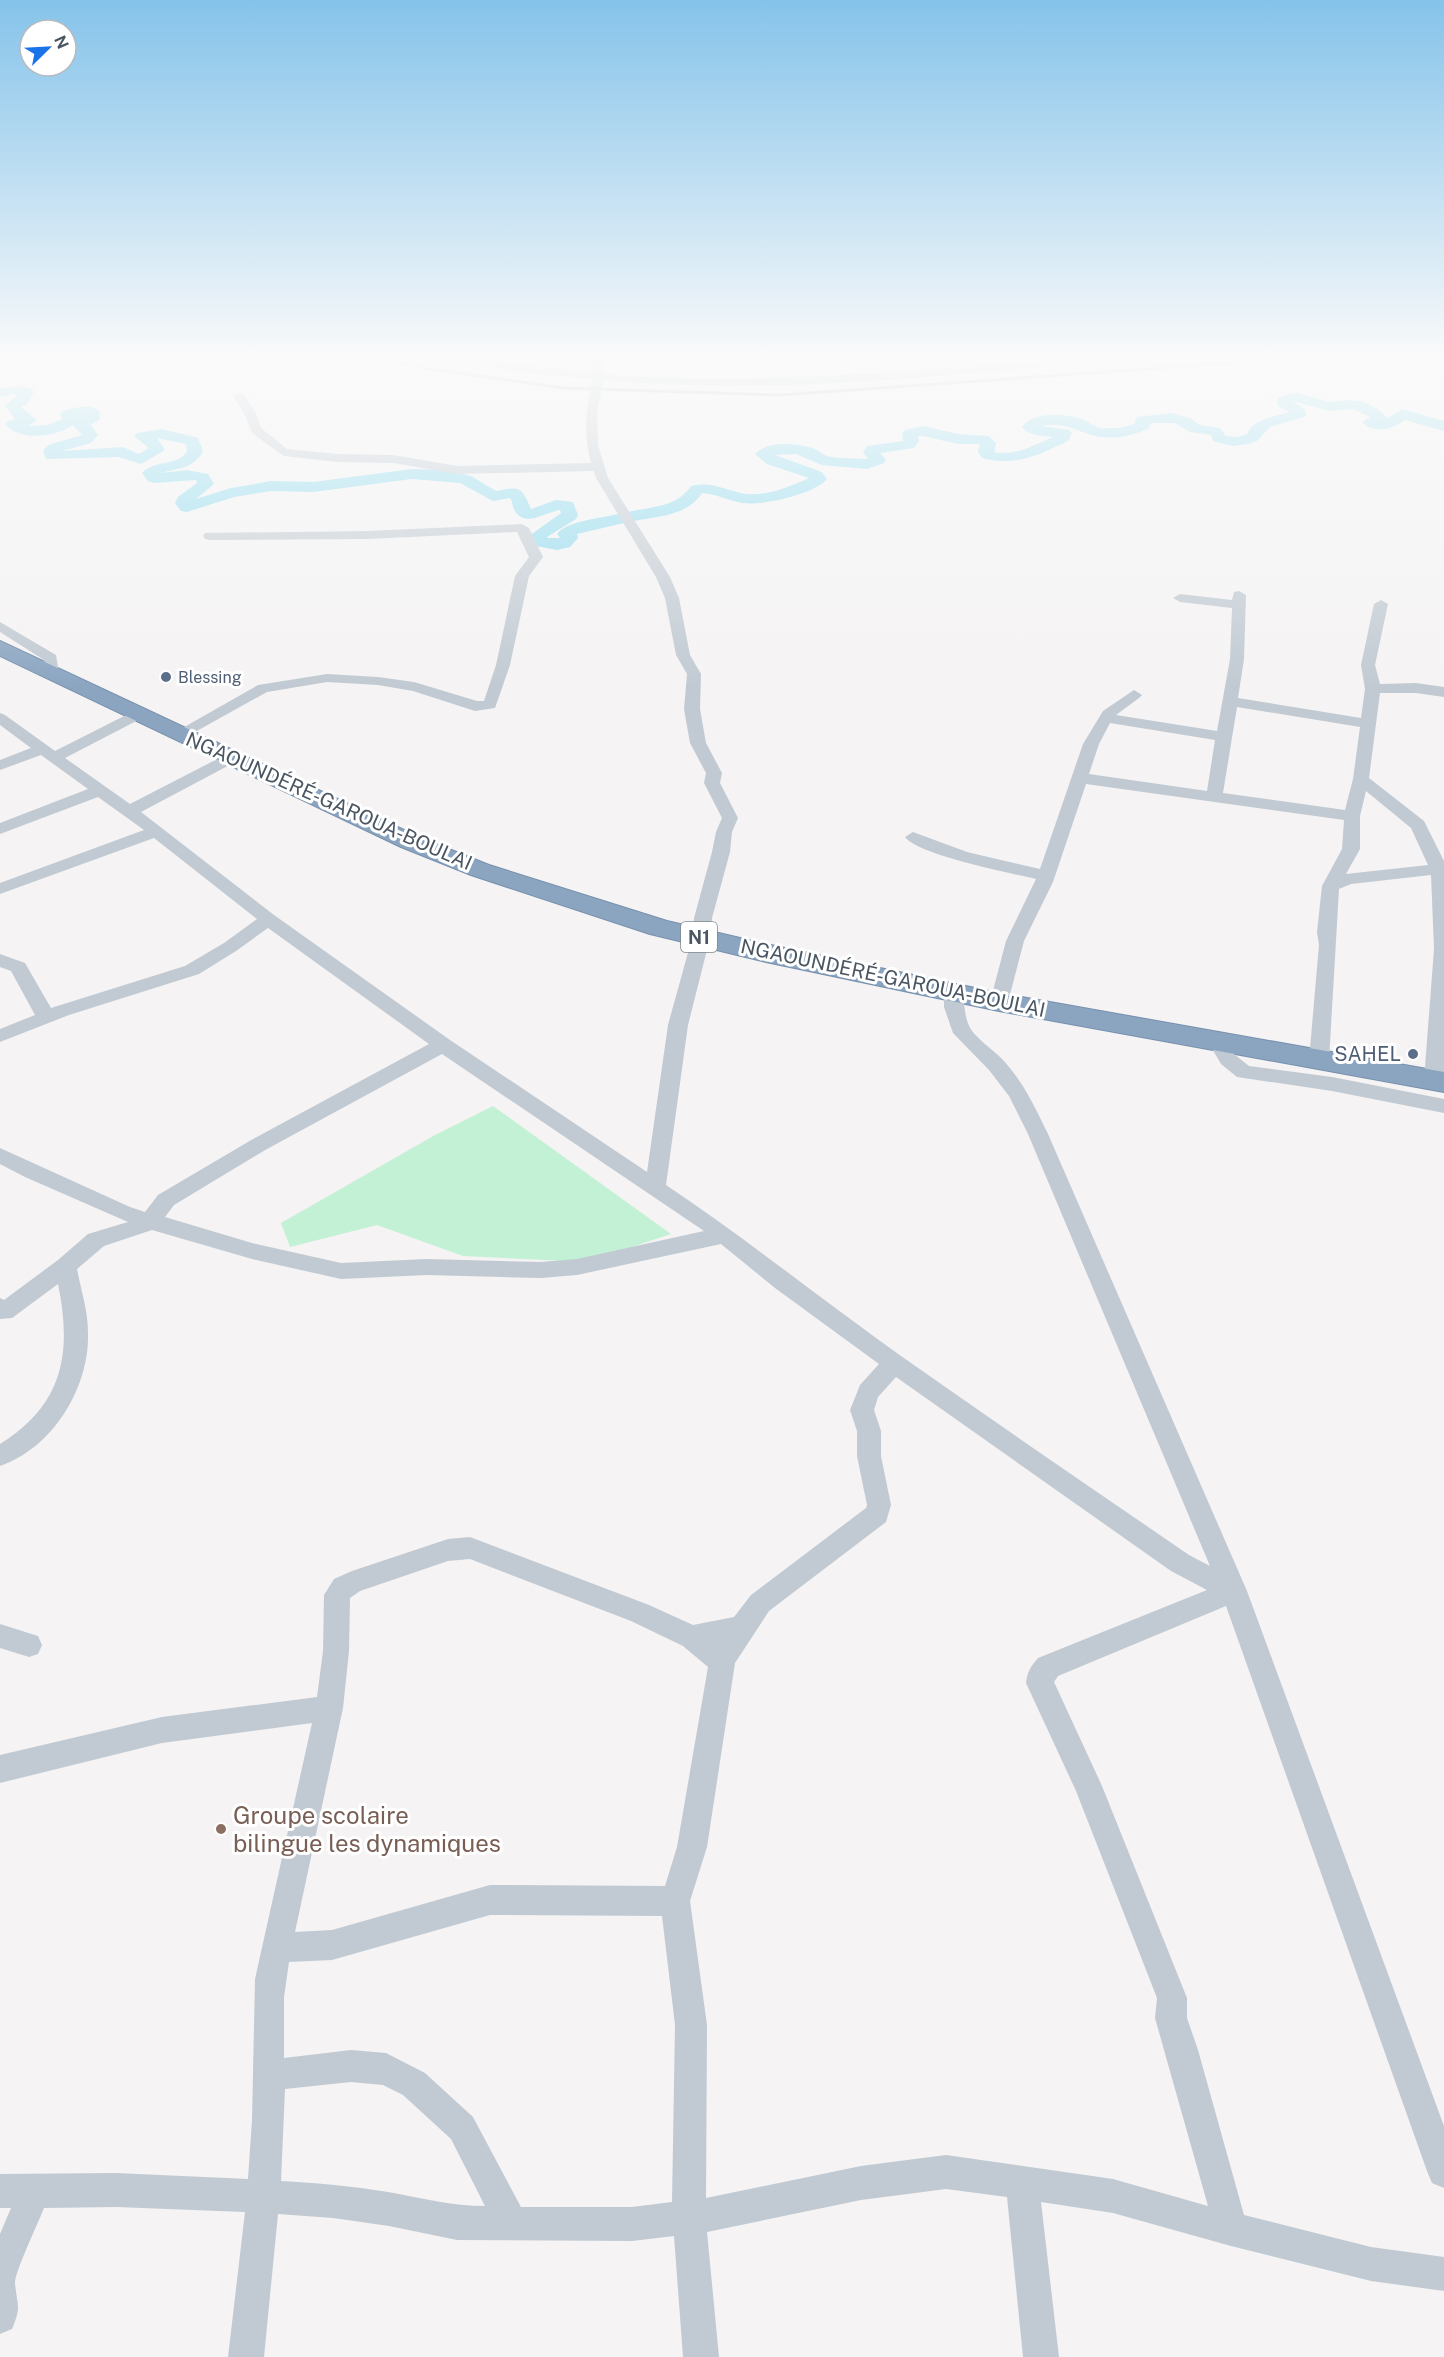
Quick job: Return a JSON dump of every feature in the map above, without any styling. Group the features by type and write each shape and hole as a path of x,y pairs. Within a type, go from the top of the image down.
{"highway":[{"name":"NGAOUNDÉRÉ-GAROUA-BOULAI","path":"0,648 367,822 480,870 660,928 999,1002 1439,1081"}],"street":[{"path":"446,468 458,470 552,468"},
{"path":"599,468 602,478 663,576 672,598 683,656 694,674 692,709 698,743 714,773 712,783 730,818 724,832 721,852 703,918 701,938 678,1025 655,1189"},
{"path":"180,734 263,688 327,678 378,681 414,687 475,706 490,705 503,665 522,576 536,557 522,528 368,535 210,536"},
{"path":"1180,598 1239,600 1237,659 1214,795"},
{"path":"1319,1060 1328,945 1326,932 1331,886 1351,849 1352,816 1360,779 1373,689 1368,665 1382,604"},
{"path":"0,626 51,658 52,673"},
{"path":"1373,689 1416,688 1444,692"},
{"path":"999,1002 1015,941 1046,876 1091,744 1105,718 1134,694"},
{"path":"1231,701 1368,724"},
{"path":"0,765 49,753 139,714"},
{"path":"0,718 156,831 268,919 443,1045 725,1235 779,1279 894,1363 1180,1563 1234,1590"},
{"path":"1105,718 1224,737"},
{"path":"128,812 231,758"},
{"path":"1080,778 1352,816"},
{"path":"1360,779 1418,825 1442,878 1443,949 1439,1081"},
{"path":"0,829 100,790"},
{"path":"0,889 156,831"},
{"path":"913,837 938,848 981,861 1046,876"},
{"path":"1331,886 1348,879 1442,878"},
{"path":"0,1036 46,1017 192,970 230,947 268,919"},
{"path":"0,960 18,967 46,1017"},
{"path":"953,991 953,1007 963,1033 996,1065 1018,1092 1038,1134 1234,1590 1444,2171"},
{"path":"1217,1040 1228,1059 1245,1072 1332,1084 1444,1106"},
{"path":"1,1311 66,1266 96,1240 138,1228 150,1221 166,1200 260,1144 443,1045"},
{"path":"0,1155 80,1195 150,1221 252,1251 341,1271 427,1268 542,1270 577,1267 725,1235"},
{"path":"0,1456 43,1423 69,1385 75,1362 77,1333 66,1266"},
{"path":"701,2357 689,2217 691,2025 675,1901 692,1847 722,1662 742,1628 769,1595 877,1514 879,1505 869,1456 869,1431 861,1410 868,1392 894,1363"},
{"path":"246,2357 264,2196 270,2075 266,2021 275,1948 329,1708 336,1651 337,1595 343,1587 396,1567 448,1550 470,1548 640,1613 692,1638 722,1662"},
{"path":"1231,2229 1171,2018 1172,1998 1088,1786 1040,1683 1040,1675 1048,1667 1234,1590"},
{"path":"692,1638 742,1628"},
{"path":"0,1636 29,1645"},
{"path":"0,1769 162,1730 329,1708"},
{"path":"275,1948 332,1945 490,1900 675,1901"},
{"path":"270,2075 351,2066 386,2069 414,2084 462,2128 527,2224"},
{"path":"0,2191 116,2190 264,2196 378,2207 457,2223 632,2224 716,2214 861,2183 946,2172 1113,2196 1231,2229 1371,2264 1444,2274"},
{"path":"1022,2182 1041,2357"},
{"path":"0,2276 34,2192"},
{"path":"0,2289 2,2301 0,2317"}],"green space":[{"path":"493,1106 671,1234 586,1262 463,1256 377,1225 290,1247 281,1223 435,1135"}],"waterway":[{"path":"164,468 150,473 154,478 187,474 202,477 206,484 184,500 183,503 187,507 231,493 271,486 313,487 412,474 445,475 465,479 493,496 514,492 521,500 521,508 527,514 551,506 567,506 570,515 538,536 542,542 549,544 564,543 569,538 565,534 571,530 618,519"},
{"path":"634,516 677,508 691,498 697,489 715,490 752,499 793,490 819,479 816,475 793,468"}],"place":[{"name":"Blessing","path":"166,677"},
{"name":"SAHEL","path":"1413,1054"},
{"name":"Groupe scolaire bilingue les dynamiques","path":"221,1829"}]}
